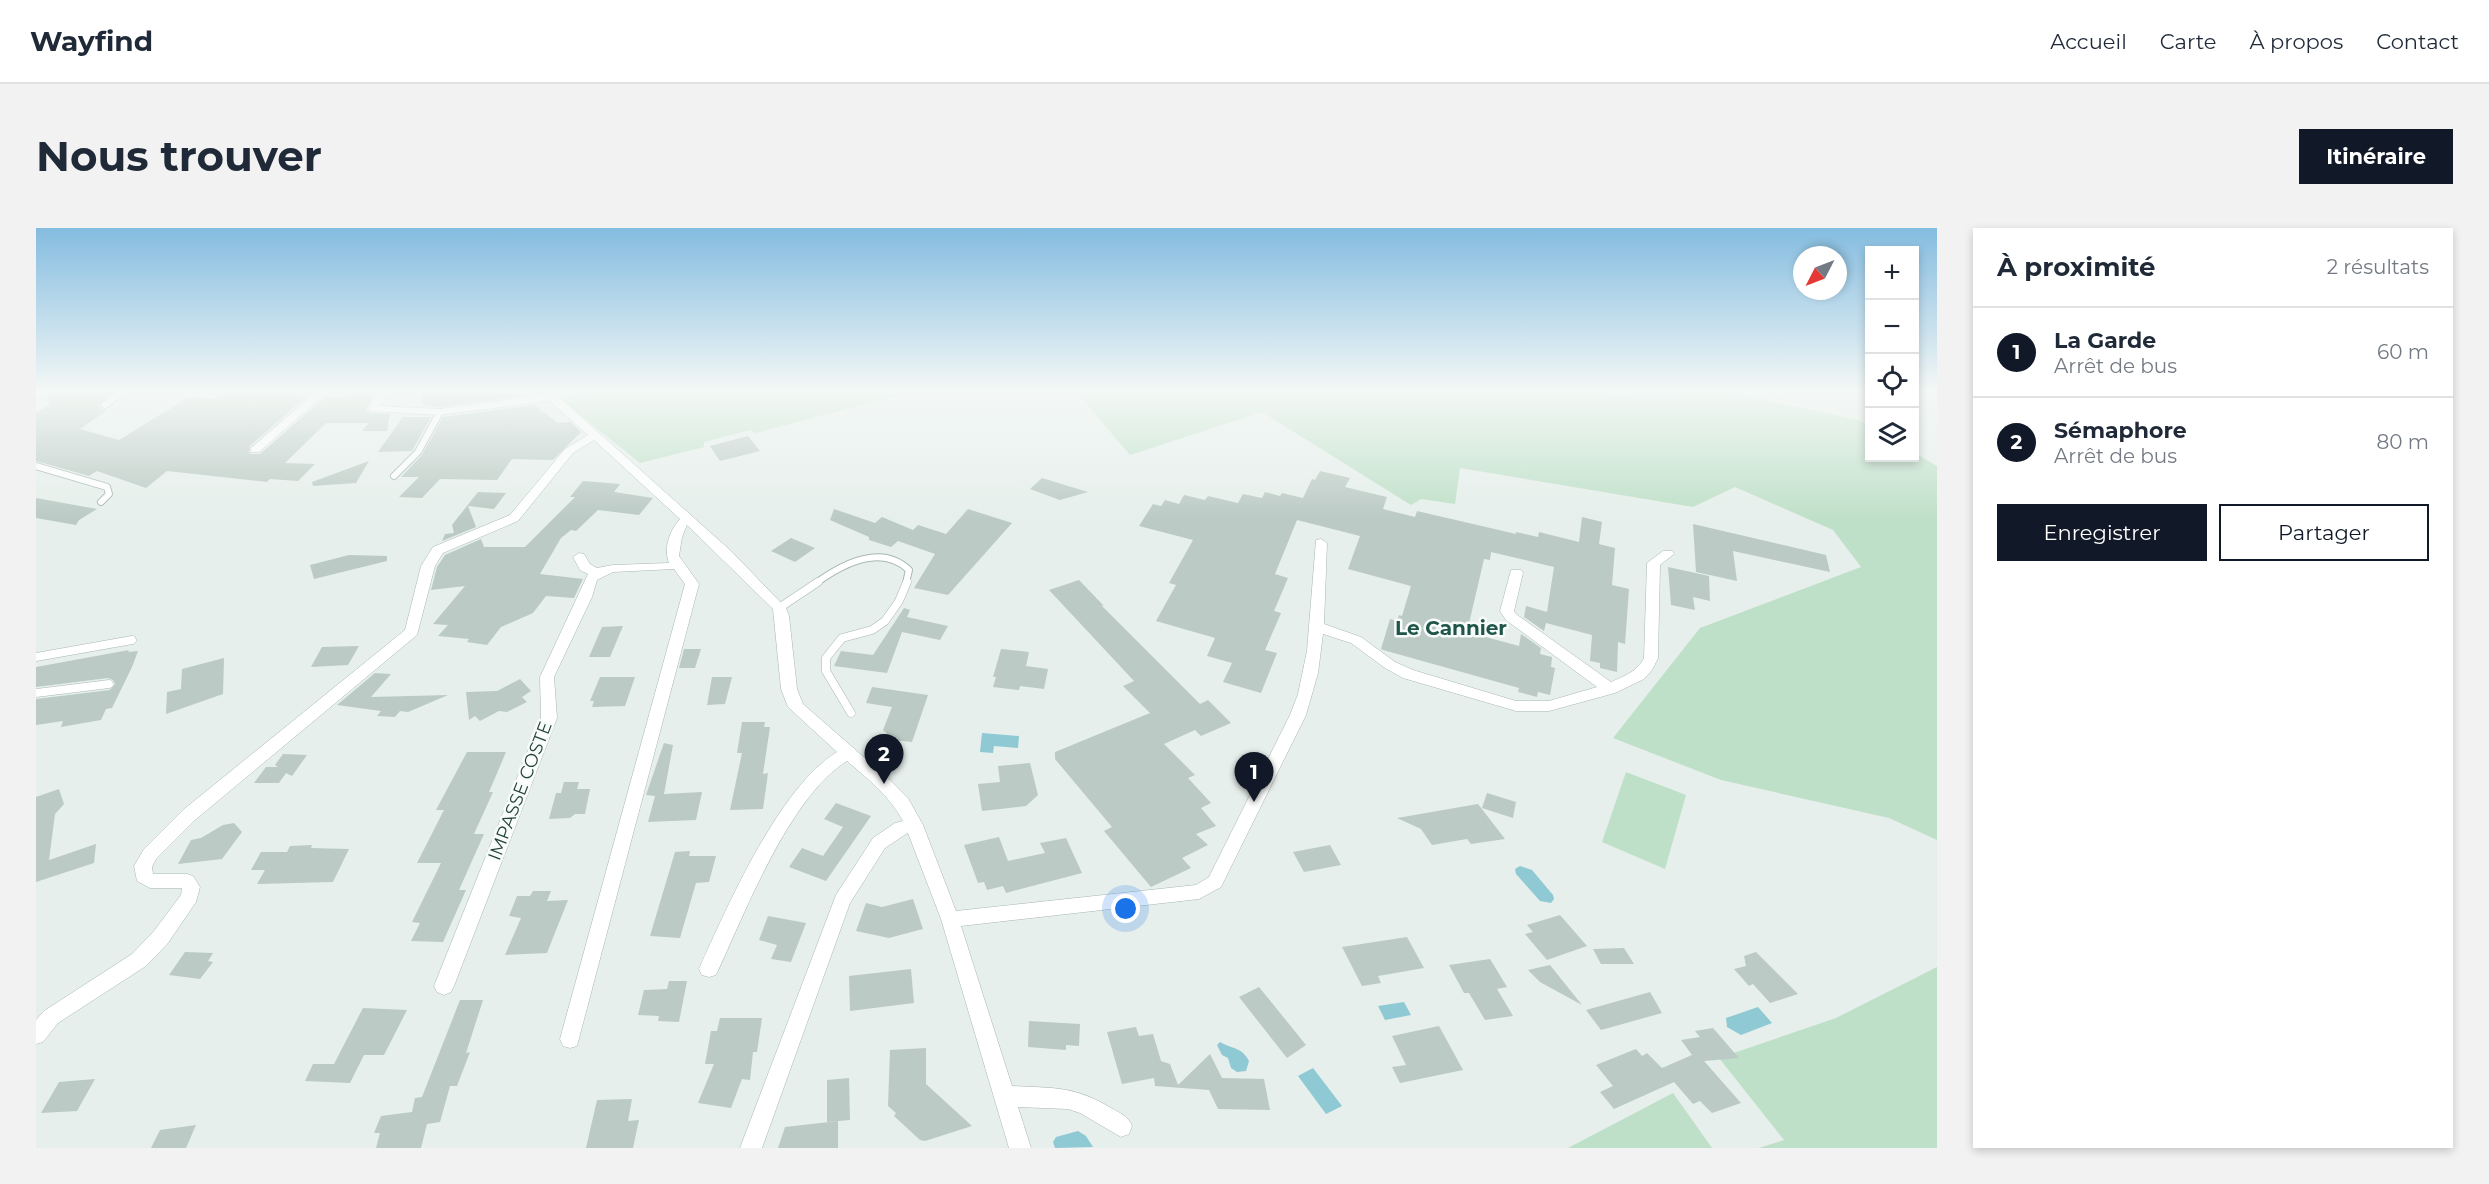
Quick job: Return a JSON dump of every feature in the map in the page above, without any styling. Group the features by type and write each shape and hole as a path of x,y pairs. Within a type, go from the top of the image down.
{"street":[{"path":"255,450 275,433"},
{"path":"593,433 726,554 779,608 784,625 792,699 809,719 902,803 914,825 950,919 1020,1148"},
{"path":"36,1035 51,1017 139,960 161,938 190,897 191,887 187,881 150,881 143,876 143,866 150,854 189,815 412,632 428,566 438,550 514,518 568,451 595,435"},
{"path":"570,1039 692,584 689,576 676,565 672,552 680,524 686,520"},
{"path":"950,919 1199,892 1215,882 1298,715 1308,690 1317,627 1321,543"},
{"path":"1317,627 1356,639 1390,665 1408,674 1516,706 1549,706 1610,689 1639,675 1647,667 1651,658 1653,563 1668,554"},
{"path":"579,557 585,567 596,573 608,569 662,569 676,565"},
{"name":"IMPASSE COSTE","path":"444,986 549,718 547,677 585,597 589,583 596,573"},
{"path":"1516,573 1507,611 1510,617 1610,689"},
{"path":"709,969 742,893 794,804 831,761 848,753"},
{"path":"751,1148 842,900 879,843 901,828 914,825"},
{"path":"1003,1096 1068,1099 1085,1104 1121,1126"}],"lane":[{"path":"394,476 418,452 428,433"},
{"path":"36,466 107,487 110,490 109,494 101,502"},
{"path":"779,608 793,601 822,578 859,560 876,558 895,561 909,570 904,593 883,623 873,629 843,637 836,642 825,658 826,671 851,713"},
{"path":"36,657 132,640"},
{"path":"36,693 109,684"}],"green space":[{"path":"602,433 739,433 704,442 704,447 640,463"},
{"path":"1111,433 1198,433 1130,455"},
{"path":"1296,433 1865,433 1865,462 1919,462 1919,455 1937,466 1937,840 1889,818 1721,780 1613,738 1700,628 1861,567 1833,530 1735,487 1693,507 1460,468 1455,504 1421,499 1411,505"},
{"path":"1626,772 1686,795 1665,869 1602,842"},
{"path":"1937,967 1937,1148 1759,1148 1784,1140 1719,1058 1836,1018"},
{"path":"1673,1093 1712,1148 1568,1148"}],"water":[{"path":"982,733 1019,736 1018,748 994,746 993,753 980,752"},
{"path":"1520,866 1532,870 1553,895 1554,899 1551,903 1540,901 1516,874 1515,869"},
{"path":"1404,1002 1411,1015 1385,1020 1378,1006"},
{"path":"1758,1007 1772,1023 1741,1035 1727,1027 1726,1018"},
{"path":"1220,1042 1246,1056 1249,1061 1246,1071 1237,1072 1231,1068 1228,1058 1222,1055 1217,1045"},
{"path":"1313,1068 1342,1106 1326,1114 1298,1076"},
{"path":"1078,1131 1086,1136 1093,1147 1055,1148 1053,1142 1056,1137"}],"building":[{"path":"36,433 94,433 119,440 131,433 265,433 250,446 251,454 260,454 284,433 316,433 285,463 315,464 298,481 270,479 267,482 167,471 146,488 97,471 89,476 36,461"},
{"path":"392,433 422,433 412,451 378,452"},
{"path":"434,433 580,433 553,460 512,459 497,480 440,479 422,498 399,497 419,477 401,477 422,455"},
{"path":"748,436 760,451 720,461 710,446"},
{"path":"369,461 356,483 313,486 312,482"},
{"path":"1320,471 1350,478 1345,487 1387,497 1383,509 1415,517 1417,511 1516,534 1516,532 1538,537 1539,532 1579,542 1582,517 1602,522 1599,544 1615,548 1612,585 1629,589 1625,644 1618,642 1617,672 1600,668 1600,663 1590,661 1592,635 1546,623 1544,631 1524,617 1526,606 1547,612 1554,567 1491,552 1490,560 1484,559 1467,632 1519,646 1521,634 1541,648 1540,654 1552,657 1551,667 1555,668 1550,695 1538,692 1537,697 1518,692 1519,688 1383,650 1381,649 1390,619 1397,621 1399,615 1402,616 1411,586 1348,569 1360,536 1297,520 1275,574 1288,578 1274,611 1281,613 1265,650 1277,653 1261,693 1223,682 1232,663 1207,656 1215,638 1156,621 1176,585 1169,583 1193,540 1139,526 1153,504 1161,506 1165,500 1179,504 1184,495 1205,500 1208,496 1238,503 1243,494 1262,498 1265,492 1303,498 1312,479 1315,480"},
{"path":"1042,478 1088,492 1060,500 1030,489"},
{"path":"583,481 620,484 614,492 653,498 639,515 598,510 576,531 571,530 561,538 540,574 583,579 574,598 546,596 533,613 501,627 487,645 467,642 469,639 438,636 448,625 433,624 465,586 431,590 437,567 445,555 481,539 484,547 525,547 575,497 570,497"},
{"path":"478,492 506,493 494,509 468,506 476,527 442,541 445,534 454,533 452,525"},
{"path":"36,498 97,509 79,520 76,525 36,518"},
{"path":"834,509 875,523 882,517 913,530 918,525 946,534 968,509 1012,523 948,595 914,588 935,554 898,541 891,547 869,540 869,537 830,520"},
{"path":"1693,524 1826,555 1830,572 1733,551 1737,581 1696,572"},
{"path":"791,538 815,548 795,562 771,551"},
{"path":"349,555 387,556 387,561 314,579 310,565"},
{"path":"1668,567 1709,576 1710,601 1693,597 1695,610 1671,605"},
{"path":"1079,580 1200,704 1208,700 1231,723 1201,736 1195,730 1164,744 1195,775 1188,778 1211,803 1201,808 1216,826 1196,834 1208,845 1182,858 1191,868 1151,887 1104,831 1112,827 1055,759 1055,752 1150,713 1123,686 1134,681 1049,590"},
{"path":"904,608 910,610 907,617 948,626 940,640 902,632 887,673 834,666 841,651 873,655"},
{"path":"623,626 610,657 589,657 602,627"},
{"path":"359,646 348,665 311,667 322,647"},
{"path":"684,649 701,649 695,668 679,668"},
{"path":"1001,649 1029,652 1026,666 1048,669 1044,689 1020,686 1019,690 993,687 996,677 993,677"},
{"path":"129,650 128,652 138,651 132,667 112,708 106,709 101,720 61,727 63,721 36,725 36,699 110,690 115,684 108,678 36,687 36,667"},
{"path":"224,658 223,694 166,714 167,692 181,689 182,669"},
{"path":"375,673 391,674 371,697 448,695 408,712 400,711 395,717 377,716 381,711 337,705"},
{"path":"600,677 635,677 625,706 592,707 594,701 590,701"},
{"path":"712,677 732,677 725,704 707,705"},
{"path":"520,679 531,691 522,697 527,702 507,712 499,711 480,721 475,716 469,720 466,692 497,691"},
{"path":"872,687 928,695 912,742 894,740 883,730 892,707 866,703"},
{"path":"742,722 765,722 764,727 770,727 763,774 768,773 763,809 730,810 742,753 737,753"},
{"path":"664,743 673,745 664,794 702,792 696,820 648,822 655,796 646,795"},
{"path":"467,752 506,752 489,792 493,792 474,834 484,834 459,890 466,890 443,942 411,941 420,923 412,922 441,863 417,863 444,810 436,810"},
{"path":"283,754 307,755 292,776 286,773 279,783 254,783 266,767 278,767 275,765"},
{"path":"1030,763 1038,795 1026,806 982,811 978,784 1000,782 998,766"},
{"path":"564,782 579,782 577,789 590,789 585,814 575,814 570,818 549,819 556,793 561,793"},
{"path":"59,789 64,804 55,814 49,860 96,844 94,863 36,882 36,797"},
{"path":"1487,793 1516,802 1513,818 1482,808"},
{"path":"836,803 871,816 826,881 789,867 802,848 823,856 843,827 824,819"},
{"path":"1478,804 1505,839 1471,844 1467,839 1432,845 1421,829 1397,818"},
{"path":"234,823 242,832 222,859 178,864 191,840 201,838 223,825"},
{"path":"999,837 1008,861 1045,853 1040,843 1066,838 1082,873 1006,893 1003,886 987,890 984,882 978,883 964,845"},
{"path":"312,845 311,848 349,849 333,882 257,884 265,870 251,870 261,852 287,852 290,846"},
{"path":"1330,845 1341,865 1304,872 1293,852"},
{"path":"690,851 689,856 716,856 709,882 696,883 680,938 650,936 675,852"},
{"path":"533,891 551,891 547,901 568,900 547,953 505,955 521,918 509,916 517,896 530,896"},
{"path":"913,899 923,929 889,938 856,931 866,903 882,907"},
{"path":"1560,915 1587,946 1547,960 1525,934 1533,932 1527,925"},
{"path":"768,916 806,923 791,962 771,959 777,945 759,940"},
{"path":"1407,937 1424,968 1378,976 1381,983 1362,986 1342,947"},
{"path":"1624,948 1634,964 1601,964 1593,949"},
{"path":"185,952 213,953 208,961 213,962 200,979 169,975"},
{"path":"1756,952 1798,994 1770,1003 1753,984 1749,986 1734,969 1746,966 1744,956"},
{"path":"1490,959 1507,987 1497,989 1513,1016 1485,1020 1469,993 1464,993 1449,965"},
{"path":"1550,965 1582,1005 1540,982 1528,970"},
{"path":"911,969 914,1003 850,1011 849,976"},
{"path":"669,981 687,981 679,1022 658,1021 659,1016 638,1015 644,990 667,989"},
{"path":"1259,987 1306,1045 1287,1058 1239,997"},
{"path":"1650,992 1662,1013 1601,1030 1586,1010"},
{"path":"460,1000 483,1000 466,1053 470,1052 457,1086 450,1086 440,1122 427,1124 421,1148 376,1148 380,1133 374,1133 381,1116 412,1112 415,1098 422,1097"},
{"path":"363,1008 407,1010 384,1055 364,1055 350,1083 305,1081 313,1064 334,1064"},
{"path":"720,1018 762,1018 757,1052 753,1052 750,1080 742,1079 731,1108 698,1103 714,1064 705,1064 711,1031 717,1031"},
{"path":"1029,1021 1080,1024 1079,1046 1066,1045 1066,1050 1028,1047"},
{"path":"1439,1026 1463,1070 1400,1083 1392,1067 1406,1065 1392,1036"},
{"path":"1136,1027 1139,1036 1153,1034 1161,1061 1170,1064 1178,1085 1210,1054 1222,1078 1264,1079 1270,1110 1218,1109 1209,1090 1155,1086 1154,1078 1122,1084 1107,1032"},
{"path":"1713,1028 1739,1058 1704,1061 1741,1103 1712,1113 1700,1101 1693,1104 1674,1082 1614,1109 1600,1092 1613,1086 1596,1065 1636,1049 1642,1056 1647,1053 1662,1068 1692,1055 1681,1040 1700,1037 1695,1031"},
{"path":"926,1048 926,1084 972,1126 925,1141 920,1140 894,1116 896,1113 888,1106 890,1050"},
{"path":"849,1078 850,1120 827,1122 827,1080"},
{"path":"95,1079 77,1111 41,1113 59,1082"},
{"path":"632,1099 628,1121 639,1120 633,1148 586,1148 597,1100"},
{"path":"838,1121 838,1148 778,1148 785,1127"},
{"path":"196,1125 186,1148 151,1148 160,1130"}],"place":[{"name":"Sémaphore","path":"884,784"},
{"name":"La Garde","path":"1254,802"}],"district":[{"name":"Le Cannier","path":"1451,628"}]}
